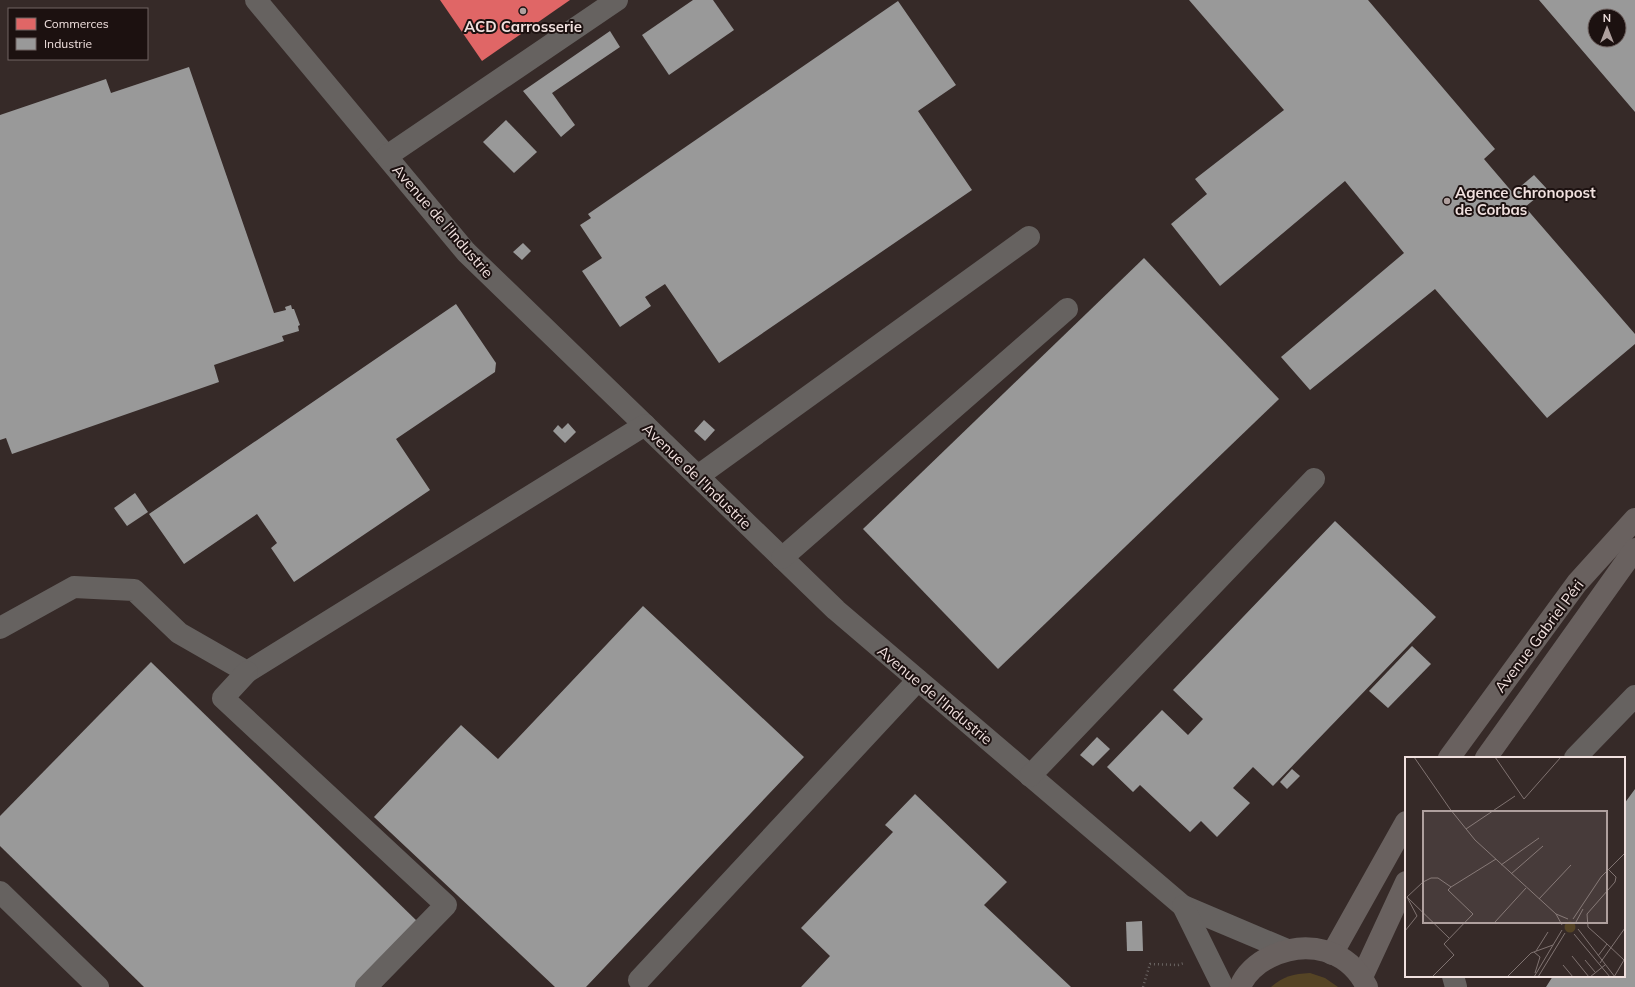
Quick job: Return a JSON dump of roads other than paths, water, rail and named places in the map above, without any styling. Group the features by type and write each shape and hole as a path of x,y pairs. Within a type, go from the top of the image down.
{"main road":[{"name":"Avenue Gabriel Péri","path":"1450,757 1577,583 1635,519"},
{"name":"Avenue Gabriel Péri","path":"1487,757 1635,549"},
{"path":"1332,954 1405,824"},
{"path":"1240,987 1244,979 1264,960 1287,950 1311,948 1332,954 1347,962 1365,982 1405,884"}],"street":[{"name":"Avenue de l'Industrie","path":"256,0 466,252 836,610 1183,906 1287,950"},
{"path":"387,156 617,0"},
{"path":"698,476 1029,237"},
{"path":"782,558 1067,308"},
{"path":"366,987 446,906 223,698 247,672 645,425"},
{"path":"1030,776 1314,479"},
{"path":"0,628 74,587 134,590 179,633 247,672"},
{"path":"639,980 918,680"},
{"path":"1576,757 1635,696"},
{"path":"0,892 98,987"},
{"name":"Avenue de l'Industrie","path":"1183,906 1223,987"},
{"path":"1453,977 1456,987"}],"place":[{"name":"ACD Carrosserie","path":"523,11"},
{"name":"Agence Chronopost de Corbas","path":"1447,201"}]}
